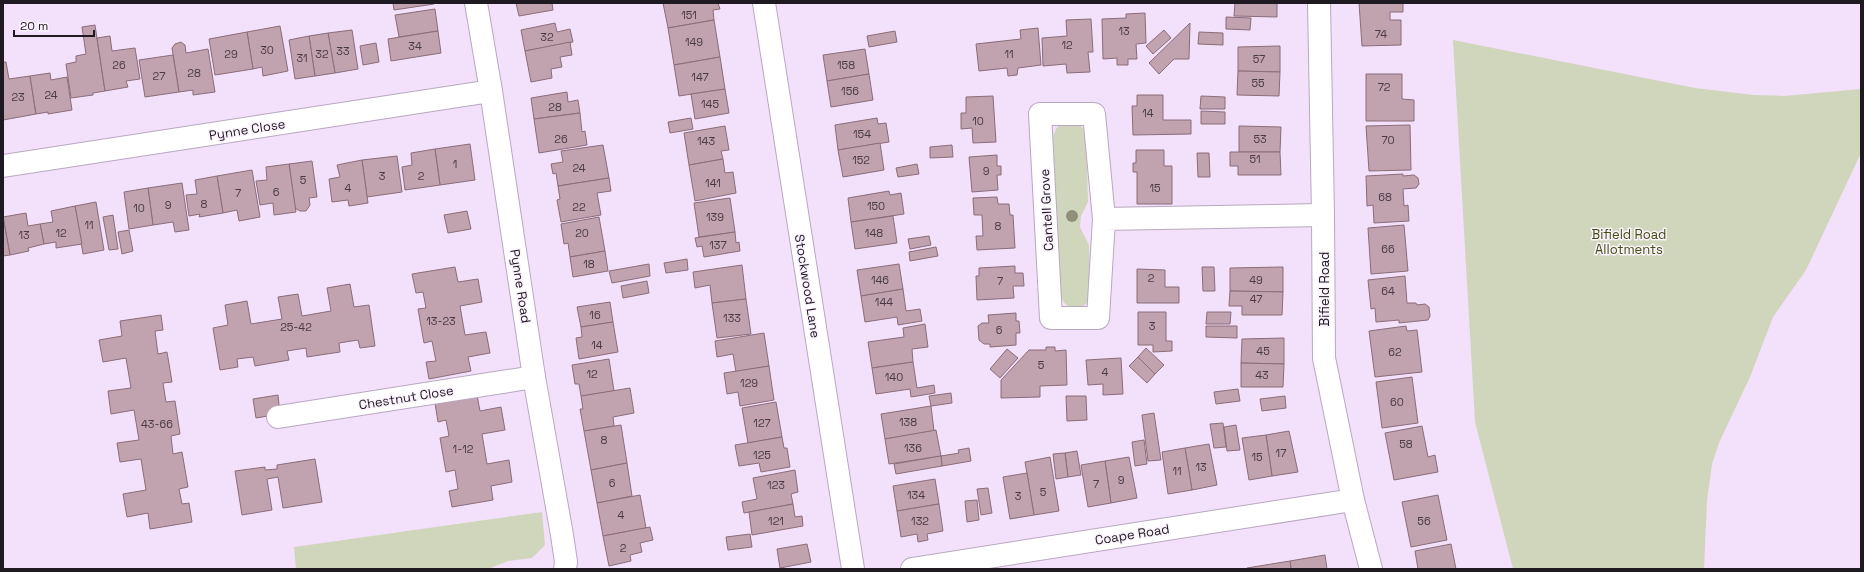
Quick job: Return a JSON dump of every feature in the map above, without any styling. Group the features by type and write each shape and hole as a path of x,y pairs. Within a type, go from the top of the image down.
{"street":[{"name":"Pynne Road","path":"476,3 491,91 534,376 562,535 566,562 565,569"},
{"name":"Stockwood Lane","path":"764,3 853,569"},
{"name":"Bifield Road","path":"1319,3 1324,358 1353,500 1371,569"},
{"name":"Pynne Close","path":"3,166 491,91"},
{"name":"Cantell Grove","path":"1040,114 1094,114 1104,219 1098,318 1051,318 1040,114"},
{"path":"1104,219 1323,215"},
{"name":"Chestnut Close","path":"278,417 534,376"},
{"name":"Coape Road","path":"912,569 1353,500"}],"green space":[{"name":"Bifield Road Allotments","path":"1453,40 1695,88 1754,95 1784,96 1861,89 1861,153 1806,270 1773,317 1750,377 1719,443 1712,464 1707,501 1704,569 1513,569 1475,422"},
{"path":"1061,123 1080,124 1086,134 1088,202 1081,216 1080,227 1089,245 1090,292 1087,303 1079,309 1066,305 1060,293 1053,137 1056,129"},
{"path":"542,512 545,545 532,558 508,561 488,569 296,569 294,547"}],"building":[{"path":"393,3 434,3 434,4 394,10"},
{"path":"516,3 552,3 553,10 519,16"},
{"path":"663,3 718,3 720,9 713,10 714,20 668,28"},
{"path":"1235,3 1277,3 1277,17 1234,16"},
{"path":"1359,3 1403,3 1403,12 1390,12 1390,20 1401,20 1401,45 1362,46"},
{"path":"435,9 438,31 399,37 395,15"},
{"path":"1145,13 1146,43 1136,44 1137,59 1128,59 1128,65 1117,65 1117,58 1103,59 1102,19 1126,18 1126,14"},
{"path":"1226,17 1251,18 1250,30 1226,29"},
{"path":"1091,19 1093,52 1088,52 1090,72 1067,73 1066,64 1043,66 1042,38 1067,36 1066,20"},
{"path":"714,20 720,57 674,65 668,28"},
{"path":"555,23 557,32 570,29 573,42 525,51 521,30"},
{"path":"1190,23 1189,59 1174,59 1159,74 1149,63"},
{"path":"95,25 105,91 93,93 93,95 71,98 66,64 76,62 76,56 86,54 82,27"},
{"path":"280,26 288,71 263,76 262,67 253,69 247,32"},
{"path":"1038,28 1041,65 1018,68 1017,75 1008,76 1007,68 979,71 976,44 1021,39 1020,30"},
{"path":"352,30 358,69 335,73 328,33"},
{"path":"1164,30 1171,38 1153,54 1146,46"},
{"path":"438,31 441,53 391,61 388,39"},
{"path":"895,31 897,42 869,47 867,36"},
{"path":"247,32 253,69 215,75 209,39"},
{"path":"1199,32 1223,33 1223,45 1198,44"},
{"path":"328,33 335,73 315,76 309,36"},
{"path":"110,36 112,51 135,48 140,79 126,81 128,87 105,91 97,38"},
{"path":"309,36 315,76 295,79 289,40"},
{"path":"181,42 185,45 186,53 208,49 215,92 193,95 193,90 179,92 172,48 175,44"},
{"path":"570,42 572,55 560,57 562,67 551,69 552,78 531,82 525,51"},
{"path":"376,43 379,62 363,65 360,46"},
{"path":"1280,46 1280,72 1238,71 1238,47"},
{"path":"865,49 869,74 827,81 823,55"},
{"path":"173,55 179,92 145,97 139,60"},
{"path":"720,57 725,89 679,96 674,65"},
{"path":"3,62 6,62 9,79 30,76 36,114 3,120"},
{"path":"1238,71 1280,72 1279,96 1237,95"},
{"path":"50,73 51,80 67,77 72,110 48,114 48,112 36,114 30,76"},
{"path":"869,74 873,100 831,107 827,81"},
{"path":"1366,74 1402,74 1402,99 1414,100 1414,121 1366,121"},
{"path":"725,89 729,113 695,119 691,94"},
{"path":"567,92 568,102 578,100 580,113 534,119 531,98"},
{"path":"1137,95 1163,95 1163,120 1191,120 1191,134 1133,135 1132,106 1137,106"},
{"path":"993,96 996,142 973,143 972,128 961,129 961,113 966,113 966,97"},
{"path":"1201,96 1225,97 1225,109 1200,109"},
{"path":"1201,111 1225,112 1225,124 1201,124"},
{"path":"580,113 582,132 585,131 587,145 539,153 534,119"},
{"path":"691,118 693,129 670,133 668,122"},
{"path":"877,118 878,124 886,123 889,142 838,150 835,125"},
{"path":"1410,125 1411,170 1369,171 1366,126"},
{"path":"725,126 729,150 721,151 723,159 689,165 684,133"},
{"path":"1239,126 1281,127 1280,152 1239,152"},
{"path":"880,143 884,170 843,177 838,150"},
{"path":"470,144 475,180 440,185 435,149"},
{"path":"603,145 609,178 558,186 556,173 553,174 551,164 563,162 561,151"},
{"path":"952,145 953,157 930,158 930,147"},
{"path":"435,149 440,185 405,190 402,167 412,165 411,153"},
{"path":"1136,150 1164,150 1164,166 1172,166 1172,204 1137,204 1137,172 1133,172 1133,163 1136,163"},
{"path":"1230,152 1280,152 1281,175 1238,175 1238,166 1230,166"},
{"path":"1197,153 1209,153 1210,177 1198,177"},
{"path":"997,155 997,166 1001,166 1001,175 997,175 998,190 972,192 969,157"},
{"path":"397,156 402,192 367,197 362,160"},
{"path":"723,159 725,173 733,172 736,193 695,201 689,165"},
{"path":"362,160 368,203 349,206 348,200 332,202 329,179 340,177 337,165"},
{"path":"312,161 317,197 309,198 310,205 306,211 300,211 295,208 289,164"},
{"path":"289,164 296,212 274,215 273,203 260,205 256,181 267,180 266,167"},
{"path":"917,164 919,174 898,177 896,168"},
{"path":"252,170 260,217 239,221 237,210 223,213 217,176"},
{"path":"1403,174 1403,176 1414,175 1418,178 1419,184 1416,188 1403,189 1404,206 1408,205 1409,221 1374,223 1373,205 1367,206 1366,176"},
{"path":"217,176 223,213 199,217 200,214 189,216 186,195 197,194 195,180"},
{"path":"609,178 611,191 597,193 601,215 561,222 557,200 560,199 558,186"},
{"path":"182,183 189,230 175,232 173,222 153,225 148,188"},
{"path":"148,188 153,225 129,229 124,192"},
{"path":"889,191 890,195 901,193 904,214 851,222 848,198"},
{"path":"997,197 998,204 1009,204 1010,215 1013,215 1015,248 977,250 976,236 983,236 982,215 974,215 973,198"},
{"path":"730,198 735,232 699,237 694,203"},
{"path":"96,202 104,250 83,254 75,206"},
{"path":"75,206 82,244 56,248 56,242 44,244 40,224 53,222 51,211"},
{"path":"467,211 471,229 448,233 444,215"},
{"path":"26,213 28,226 40,224 44,244 28,248 29,251 10,255 3,217"},
{"path":"113,215 118,249 109,250 103,217"},
{"path":"893,216 897,243 855,249 851,222"},
{"path":"3,217 10,255 3,256"},
{"path":"599,217 605,251 570,257 568,243 564,244 561,224"},
{"path":"1404,225 1408,271 1371,274 1368,228"},
{"path":"129,230 133,251 122,254 118,232"},
{"path":"735,232 736,243 739,242 740,251 704,257 702,246 697,247 695,238"},
{"path":"929,236 931,245 910,249 908,239"},
{"path":"936,247 938,256 910,261 909,252"},
{"path":"605,251 608,271 573,277 570,257"},
{"path":"687,259 688,270 666,273 664,263"},
{"path":"649,264 650,276 612,283 609,271"},
{"path":"899,264 903,289 861,296 857,270"},
{"path":"742,265 746,299 712,303 710,285 695,288 693,272"},
{"path":"1015,266 1015,273 1023,273 1024,286 1013,286 1014,298 977,300 976,276 979,276 979,268"},
{"path":"455,267 458,282 478,279 482,302 460,306 465,335 486,332 490,353 468,357 471,371 429,379 426,362 436,361 432,341 424,343 418,309 426,308 423,292 416,293 412,274"},
{"path":"1202,267 1214,267 1215,291 1203,291"},
{"path":"1283,267 1283,292 1230,291 1230,268"},
{"path":"1137,269 1165,270 1165,287 1179,287 1179,303 1137,303"},
{"path":"1405,276 1407,303 1416,303 1417,305 1425,304 1429,307 1430,316 1428,320 1399,323 1399,320 1376,322 1375,308 1371,309 1368,280"},
{"path":"647,281 649,293 623,298 621,286"},
{"path":"350,284 354,307 369,305 375,346 360,348 358,340 339,343 340,352 307,357 306,348 287,351 289,360 255,366 253,357 237,359 238,367 220,370 213,328 228,325 225,305 247,301 251,324 282,319 278,297 298,294 302,316 331,311 327,288"},
{"path":"903,289 906,311 920,309 922,321 898,325 897,317 865,322 861,296"},
{"path":"1230,291 1283,292 1282,315 1242,315 1242,306 1229,306"},
{"path":"746,299 751,334 717,338 712,303"},
{"path":"610,302 613,322 581,327 577,307"},
{"path":"1138,312 1166,312 1166,341 1172,341 1172,351 1153,352 1153,345 1138,345"},
{"path":"1207,312 1231,312 1230,324 1206,324"},
{"path":"1016,313 1016,321 1019,321 1020,333 1016,333 1016,345 990,347 990,344 984,344 979,340 978,326 982,323 989,323 988,315"},
{"path":"161,315 163,330 155,331 158,354 167,352 172,382 163,383 166,402 175,401 180,434 171,436 173,454 182,452 188,487 179,489 182,504 189,503 192,522 150,529 148,513 127,517 123,494 146,490 141,459 120,462 117,443 139,440 134,410 111,414 108,391 131,388 126,358 103,362 99,340 122,336 120,321"},
{"path":"613,322 618,352 579,359 576,338 582,337 581,327"},
{"path":"925,324 928,347 912,349 913,362 872,368 868,342 904,337 903,328"},
{"path":"1206,326 1237,326 1237,338 1206,337"},
{"path":"1406,326 1407,331 1417,330 1422,372 1375,377 1369,331"},
{"path":"764,333 769,366 736,372 733,354 717,357 715,341"},
{"path":"1284,338 1284,364 1241,363 1242,339"},
{"path":"1046,347 1055,347 1055,351 1066,350 1067,385 1040,386 1040,397 1001,398 1001,380 1029,350 1046,350"},
{"path":"1146,348 1164,365 1155,374 1138,357"},
{"path":"1007,349 1018,358 1000,378 990,369"},
{"path":"1138,357 1155,374 1147,383 1129,366"},
{"path":"1121,358 1123,394 1103,395 1103,384 1088,385 1086,360"},
{"path":"609,359 614,391 581,396 579,384 575,384 572,365"},
{"path":"913,362 917,388 934,385 935,393 911,397 910,389 876,394 872,368"},
{"path":"1241,363 1284,364 1283,387 1241,387"},
{"path":"769,366 774,400 740,406 738,392 727,394 724,373"},
{"path":"1412,377 1418,423 1382,428 1376,382"},
{"path":"630,388 634,413 613,417 614,426 584,431 580,409 583,409 581,396"},
{"path":"1238,389 1240,401 1216,404 1214,392"},
{"path":"951,393 952,403 931,406 929,396"},
{"path":"278,395 280,414 256,418 253,399"},
{"path":"477,395 480,411 501,407 505,430 482,434 487,464 509,460 512,482 491,486 493,500 452,507 449,491 458,489 455,470 446,472 440,438 449,436 446,420 438,422 435,403"},
{"path":"1066,396 1086,396 1087,420 1067,421"},
{"path":"1285,396 1286,408 1262,411 1260,399"},
{"path":"776,402 782,437 748,443 742,408"},
{"path":"931,406 934,431 885,439 881,414"},
{"path":"1154,413 1161,460 1148,461 1142,415"},
{"path":"1223,423 1226,447 1214,448 1210,424"},
{"path":"621,425 627,463 591,470 584,431"},
{"path":"1236,425 1240,450 1227,451 1224,427"},
{"path":"1422,426 1428,457 1435,455 1438,472 1394,480 1385,433"},
{"path":"936,430 941,456 889,464 885,439"},
{"path":"1289,431 1298,472 1272,476 1266,435"},
{"path":"1266,435 1272,476 1249,480 1242,438"},
{"path":"782,437 784,448 787,448 790,467 761,472 759,463 739,466 735,445"},
{"path":"1144,440 1147,464 1135,466 1132,442"},
{"path":"1209,444 1217,485 1192,490 1185,448"},
{"path":"969,448 971,461 942,466 941,456 959,453 958,450"},
{"path":"1185,448 1192,490 1168,494 1162,452"},
{"path":"1077,451 1081,475 1068,477 1065,453"},
{"path":"1065,453 1068,477 1056,479 1053,454"},
{"path":"941,456 942,466 896,474 894,464"},
{"path":"1050,457 1059,511 1034,515 1025,462"},
{"path":"1129,457 1137,498 1111,503 1105,461"},
{"path":"315,459 322,502 283,508 278,477 267,479 272,510 242,515 235,471 265,467 265,470 277,469 277,465"},
{"path":"1105,461 1111,503 1088,507 1081,465"},
{"path":"627,463 632,496 597,503 591,470"},
{"path":"795,470 798,492 791,494 793,504 744,513 742,502 757,499 753,478"},
{"path":"1027,473 1034,515 1010,519 1003,477"},
{"path":"935,479 939,504 897,511 893,486"},
{"path":"988,488 992,513 981,515 977,489"},
{"path":"640,495 646,528 603,536 597,503"},
{"path":"1438,495 1447,540 1411,547 1402,502"},
{"path":"977,500 979,520 967,522 965,501"},
{"path":"793,504 795,517 802,516 803,526 752,535 749,512"},
{"path":"939,504 943,531 927,534 928,540 918,542 917,534 901,537 897,511"},
{"path":"650,527 653,540 640,543 642,552 630,555 631,561 609,566 603,536"},
{"path":"750,534 752,547 728,550 726,537"},
{"path":"807,544 811,562 780,568 777,549"},
{"path":"1451,544 1456,569 1418,569 1415,551"},
{"path":"1325,555 1327,569 1291,569 1290,561"},
{"path":"1290,561 1291,569 1247,569 1247,568"}]}
